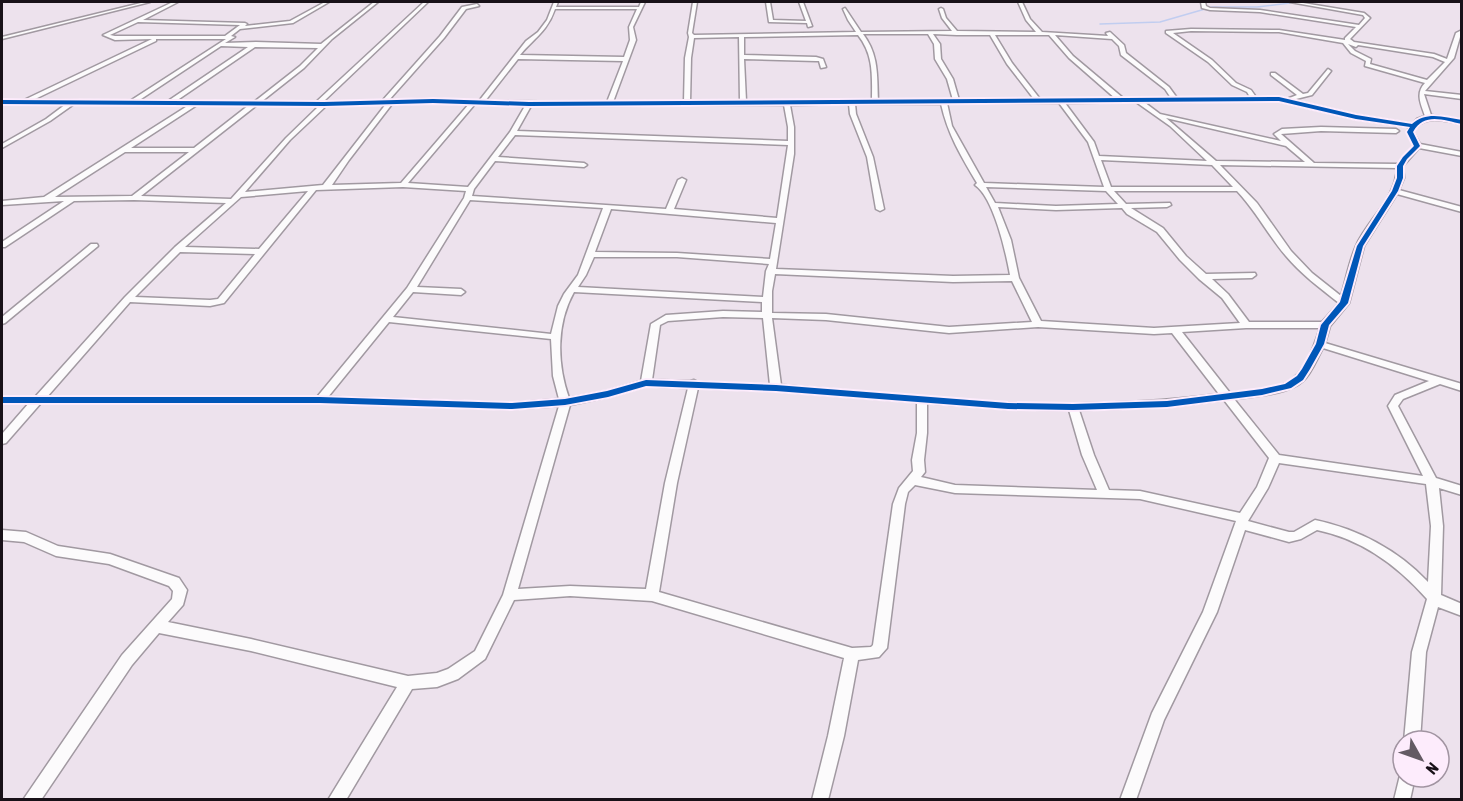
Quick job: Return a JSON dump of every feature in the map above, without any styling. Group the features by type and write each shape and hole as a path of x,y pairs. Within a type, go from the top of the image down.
{"street":[{"path":"2,38 148,2"},
{"path":"132,103 232,37 115,38 105,35 176,2"},
{"path":"240,28 291,22 327,2"},
{"path":"134,198 302,67 321,46 376,2"},
{"path":"2,440 128,299 178,249 236,198 321,104 426,2"},
{"path":"403,184 478,102 528,42 540,33 556,2"},
{"path":"687,102 688,58 692,37 690,33 695,2"},
{"path":"768,2 771,21 808,22"},
{"path":"801,2 805,18 813,34"},
{"path":"1020,2 1028,20 1040,33"},
{"path":"1203,2 1204,7 1213,9 1260,11 1358,26"},
{"path":"1292,2 1362,14 1368,18 1347,39 1356,45"},
{"path":"325,188 387,102 464,8 477,5"},
{"path":"554,8 642,5 631,27 633,40 610,102"},
{"path":"845,9 858,34 871,50 875,74 875,101"},
{"path":"941,9 944,18 957,34"},
{"path":"137,21 245,24 227,36"},
{"path":"1103,30 1122,46 1123,54 1167,88 1175,99"},
{"path":"1413,126 1356,117 1249,91 1234,84 1210,61 1168,32 1180,30 1279,31 1450,59"},
{"path":"1428,116 1422,92 1428,82 1450,59 1460,39 1458,33 1461,31"},
{"path":"930,33 937,44 938,59 950,79 956,101"},
{"path":"692,37 1040,33 1113,38"},
{"path":"992,34 1010,64 1038,100"},
{"path":"1051,34 1071,57 1121,100"},
{"path":"741,36 743,103"},
{"path":"24,102 159,37"},
{"path":"1345,43 1353,52 1369,60 1367,65 1428,82"},
{"path":"169,103 255,44"},
{"path":"219,45 321,46"},
{"path":"516,57 627,59"},
{"path":"743,57 818,59 821,60 823,67"},
{"path":"2,102 195,104 478,102 529,104 1255,100 1303,97 1310,94 1328,70"},
{"path":"1273,74 1303,97"},
{"path":"1249,91 1255,100"},
{"path":"1422,92 1461,97"},
{"path":"1059,100 1090,142 1108,189 1123,204 1160,230 1202,277 1225,296 1246,325"},
{"path":"1137,100 1156,113 1214,163 1254,205 1288,254 1309,275 1344,303"},
{"path":"943,101 950,126 979,185 993,205 1007,240 1015,278 1038,324"},
{"path":"2,146 48,120 73,102"},
{"path":"852,102 853,114 870,157 880,209"},
{"path":"776,387 767,315 770,271 774,262 791,143 787,103"},
{"path":"46,199 195,104"},
{"path":"320,400 411,289 469,194 513,133 529,104"},
{"path":"1156,113 1288,145"},
{"path":"1415,143 1410,132 1420,119 1428,116 1461,122"},
{"path":"1356,117 1396,130 1415,143 1461,154"},
{"path":"1313,165 1277,134 1298,130 1396,130"},
{"path":"513,133 791,143"},
{"path":"2,400 320,400 512,406 565,402 618,392 646,383 776,387 1008,406 1073,407 1167,404 1229,397 1288,386 1300,378 1320,344 1325,325 1344,303 1360,246 1395,191 1400,178 1400,165 1415,143"},
{"path":"125,150 196,150"},
{"path":"1097,158 1214,163 1400,165"},
{"path":"494,159 584,165"},
{"path":"669,212 682,180"},
{"path":"2,203 46,199 236,198 314,188 403,184 469,194 779,221"},
{"path":"979,185 1108,189 1240,189"},
{"path":"128,299 210,303 221,301 314,188"},
{"path":"1395,191 1461,210"},
{"path":"2,245 71,200"},
{"path":"993,205 1056,208 1123,204 1167,205"},
{"path":"156,626 250,645 408,683 437,680 453,674 480,655 510,595 565,402 559,386 555,358 556,337 566,298 582,275 600,221 608,206"},
{"path":"2,321 94,246"},
{"path":"178,249 260,252"},
{"path":"590,254 677,255 774,262"},
{"path":"770,271 953,279 1015,278"},
{"path":"1202,277 1252,275"},
{"path":"411,289 461,292"},
{"path":"572,289 768,300"},
{"path":"646,383 654,327 659,321 708,314 836,318 970,330 1038,324 1131,331 1246,325 1325,325"},
{"path":"386,319 556,337"},
{"path":"1175,330 1275,458 1432,481 1461,491"},
{"path":"1320,344 1461,388"},
{"path":"1413,729 1419,652 1434,597 1437,526 1432,481 1393,406 1399,397 1439,381"},
{"path":"652,594 671,483 694,383"},
{"path":"510,595 570,591 652,594 852,654 874,653 880,648 899,504 903,491 919,472 922,400"},
{"path":"1073,407 1088,455 1104,493"},
{"path":"1128,800 1157,718 1210,612 1242,521 1262,488 1275,458"},
{"path":"913,480 977,490 1140,495 1242,521 1288,537 1297,536 1315,525 1345,533 1375,547 1406,568 1434,597 1461,610"},
{"path":"2,535 26,537 56,550 110,560 174,582 180,590 178,601 127,660 32,800"},
{"path":"820,800 836,736 852,654"},
{"path":"336,800 408,683"}],"waterway":[{"path":"1100,24 1160,22 1212,7 1257,7 1298,2"}],"cycle path":[{"path":"2,102 324,104 433,101 529,104 1279,99 1356,117 1413,126"},
{"path":"2,400 320,400 512,406 565,402 608,394 646,383 776,388 1008,406 1073,407 1167,404 1262,392 1288,386 1300,378 1320,344 1325,325 1344,303 1360,246 1395,191 1400,178 1400,166 1417,146 1410,132 1414,125 1419,120 1432,117 1462,122"}]}
